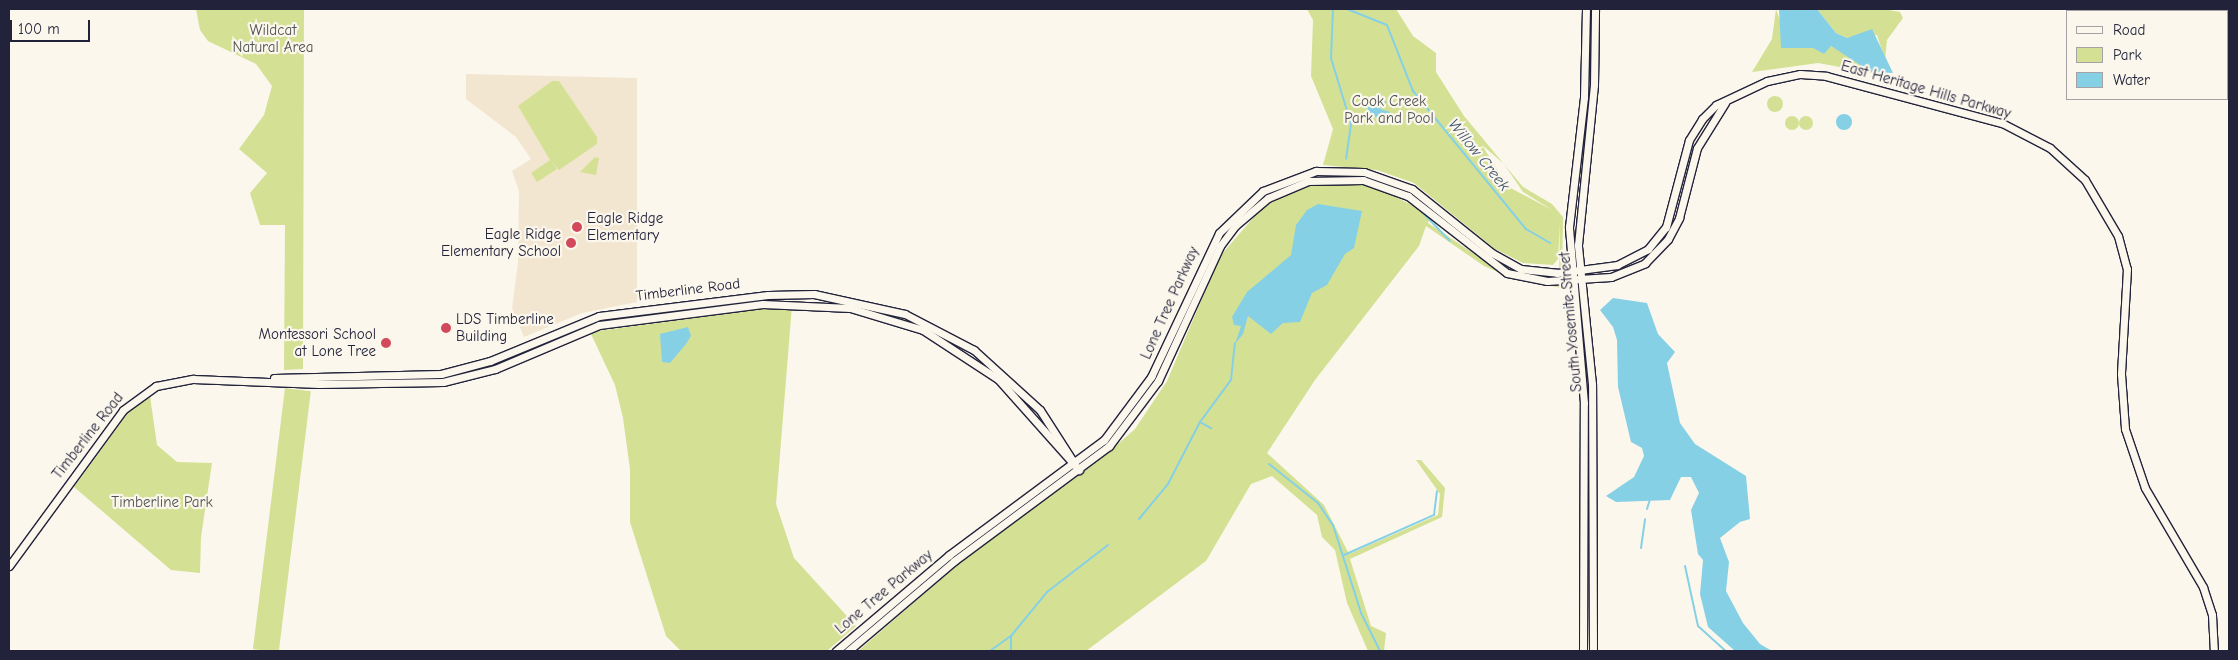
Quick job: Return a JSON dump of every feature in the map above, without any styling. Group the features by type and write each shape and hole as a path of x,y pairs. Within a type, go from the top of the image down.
{"street":[{"name":"South Yosemite Street","path":"1583,651 1584,396 1569,272 1570,200 1584,97 1586,9"},
{"name":"South Yosemite Street","path":"1593,651 1592,384 1578,271 1580,201 1594,85 1596,9"},
{"name":"East Heritage Hills Parkway","path":"1579,280 1629,271 1658,253 1679,218 1698,138 1716,105 1725,103 1767,81 1800,74 1826,76 2002,123 2050,148 2085,180 2118,236 2128,290 2121,374 2125,429 2145,488 2203,587 2212,614 2214,651"},
{"name":"East Heritage Hills Parkway","path":"1578,271 1625,263 1659,238 1672,215 1688,145 1698,138 1708,121 1725,103"},
{"path":"1688,145 1698,138"},
{"name":"Lone Tree Parkway","path":"848,651 954,561 1076,467 1104,440 1139,397 1219,233 1252,200 1290,178 1333,170 1380,175 1426,198 1511,264 1534,272 1578,271"},
{"name":"Lone Tree Parkway","path":"836,651 949,555 1109,446 1146,402 1226,238 1256,206 1293,185 1334,178 1380,183 1420,205 1507,273 1533,280 1579,280"},
{"name":"Timberline Road","path":"9,566 134,399 167,382 441,374 490,361 599,316 768,295 814,294 906,314 974,350 1034,403 1076,467"},
{"path":"1584,594 1593,603"}],"shaded area":[{"name":"Eagle Ridge Elementary","path":"466,74 637,78 637,302 582,313 524,337 512,308 518,263 519,191 512,171 531,159 516,137 466,99"}],"green space":[{"name":"Wildcat Natural Area","path":"196,9 304,9 303,369 284,370 285,225 260,225 250,193 267,173 239,149 264,115 272,86 256,64 208,41 200,30"},
{"name":"Cook Creek Park and Pool","path":"1307,9 1396,9 1413,36 1436,53 1436,72 1464,116 1504,164 1482,145 1507,186 1552,210 1523,192 1505,165 1523,187 1552,204 1563,217 1562,288 1514,279 1484,266 1426,226 1419,246 1315,380 1267,453 1324,505 1349,554 1438,515 1440,494 1416,460 1421,460 1445,488 1442,517 1350,559 1371,626 1386,633 1384,651 1368,651 1347,603 1335,550 1322,537 1317,515 1272,476 1251,484 1206,561 1086,651 858,651 961,562 1101,459 1135,429 1167,381 1220,256 1261,209 1288,193 1308,185 1345,181 1373,186 1416,207 1430,218 1428,223 1500,271 1559,283 1560,222 1558,259 1553,265 1523,263 1495,249 1414,183 1377,170 1323,165 1333,129 1311,76 1313,20"},
{"path":"1776,9 1783,29 1781,48 1831,46 1878,74 1818,63 1752,72 1772,39"},
{"path":"1817,9 1883,9 1900,12 1903,18 1887,40 1885,60 1877,35 1847,38 1836,33"},
{"path":"552,81 559,81 597,137 597,144 559,170 551,161 557,169 537,182 531,173 550,160 518,106"},
{"path":"1775,96 1781,98 1783,104 1781,110 1775,112 1769,110 1767,104 1769,98"},
{"path":"1789,116 1795,116 1799,123 1795,130 1789,130 1785,126 1785,120"},
{"path":"1803,116 1809,116 1813,123 1809,130 1803,130 1799,126 1799,120"},
{"path":"595,157 599,158 596,175 580,172"},
{"path":"792,305 776,504 794,558 856,626 827,651 681,651 666,636 630,522 630,469 623,418 615,385 590,332"},
{"path":"285,388 311,391 279,651 253,649"},
{"name":"Timberline Park","path":"150,396 157,445 177,462 212,463 201,537 200,573 171,570 74,487 128,413"}],"water":[{"path":"1779,9 1817,9 1836,33 1847,38 1872,29 1893,73 1871,72 1831,46 1824,54 1813,48 1781,48"},
{"path":"1376,100 1387,102 1380,109 1390,112 1392,116 1384,118 1386,122 1368,113 1368,103"},
{"path":"1841,114 1847,114 1852,119 1850,128 1841,130 1836,125 1836,119"},
{"path":"1318,204 1362,211 1354,248 1345,254 1327,285 1312,293 1300,322 1283,323 1271,334 1248,316 1243,334 1235,344 1241,326 1234,325 1232,317 1247,292 1291,255 1296,225 1307,210"},
{"path":"1613,298 1647,303 1658,334 1675,352 1667,363 1680,423 1695,444 1746,476 1750,519 1740,522 1720,538 1729,562 1726,591 1743,623 1760,644 1772,651 1735,651 1708,627 1700,594 1703,560 1698,554 1691,510 1699,493 1691,477 1681,477 1670,500 1616,502 1606,496 1634,477 1644,456 1642,448 1631,442 1618,387 1617,340 1613,327 1600,310"},
{"path":"688,327 691,336 686,344 670,363 662,362 660,334"}],"waterway":[{"path":"1333,9 1331,58 1351,124 1346,159"},
{"name":"Willow Creek","path":"1347,9 1387,25 1413,91 1526,229 1550,243"},
{"path":"1422,212 1450,241"},
{"path":"1139,519 1168,484 1200,422 1231,380 1235,343"},
{"path":"1200,422 1211,428"},
{"path":"1269,464 1318,503 1333,525 1361,613 1380,651"},
{"path":"1344,555 1434,515 1437,491"},
{"path":"1647,509 1650,499"},
{"path":"1641,548 1645,519"},
{"path":"990,651 1011,636 1047,592 1108,545"},
{"path":"1685,566 1698,626 1726,651"},
{"path":"1011,636 1011,651"}],"place":[{"name":"Eagle Ridge Elementary","path":"577,227"},
{"name":"Eagle Ridge Elementary School","path":"571,243"},
{"name":"LDS Timberline Building","path":"446,328"},
{"name":"Montessori School at Lone Tree","path":"386,343"}]}
